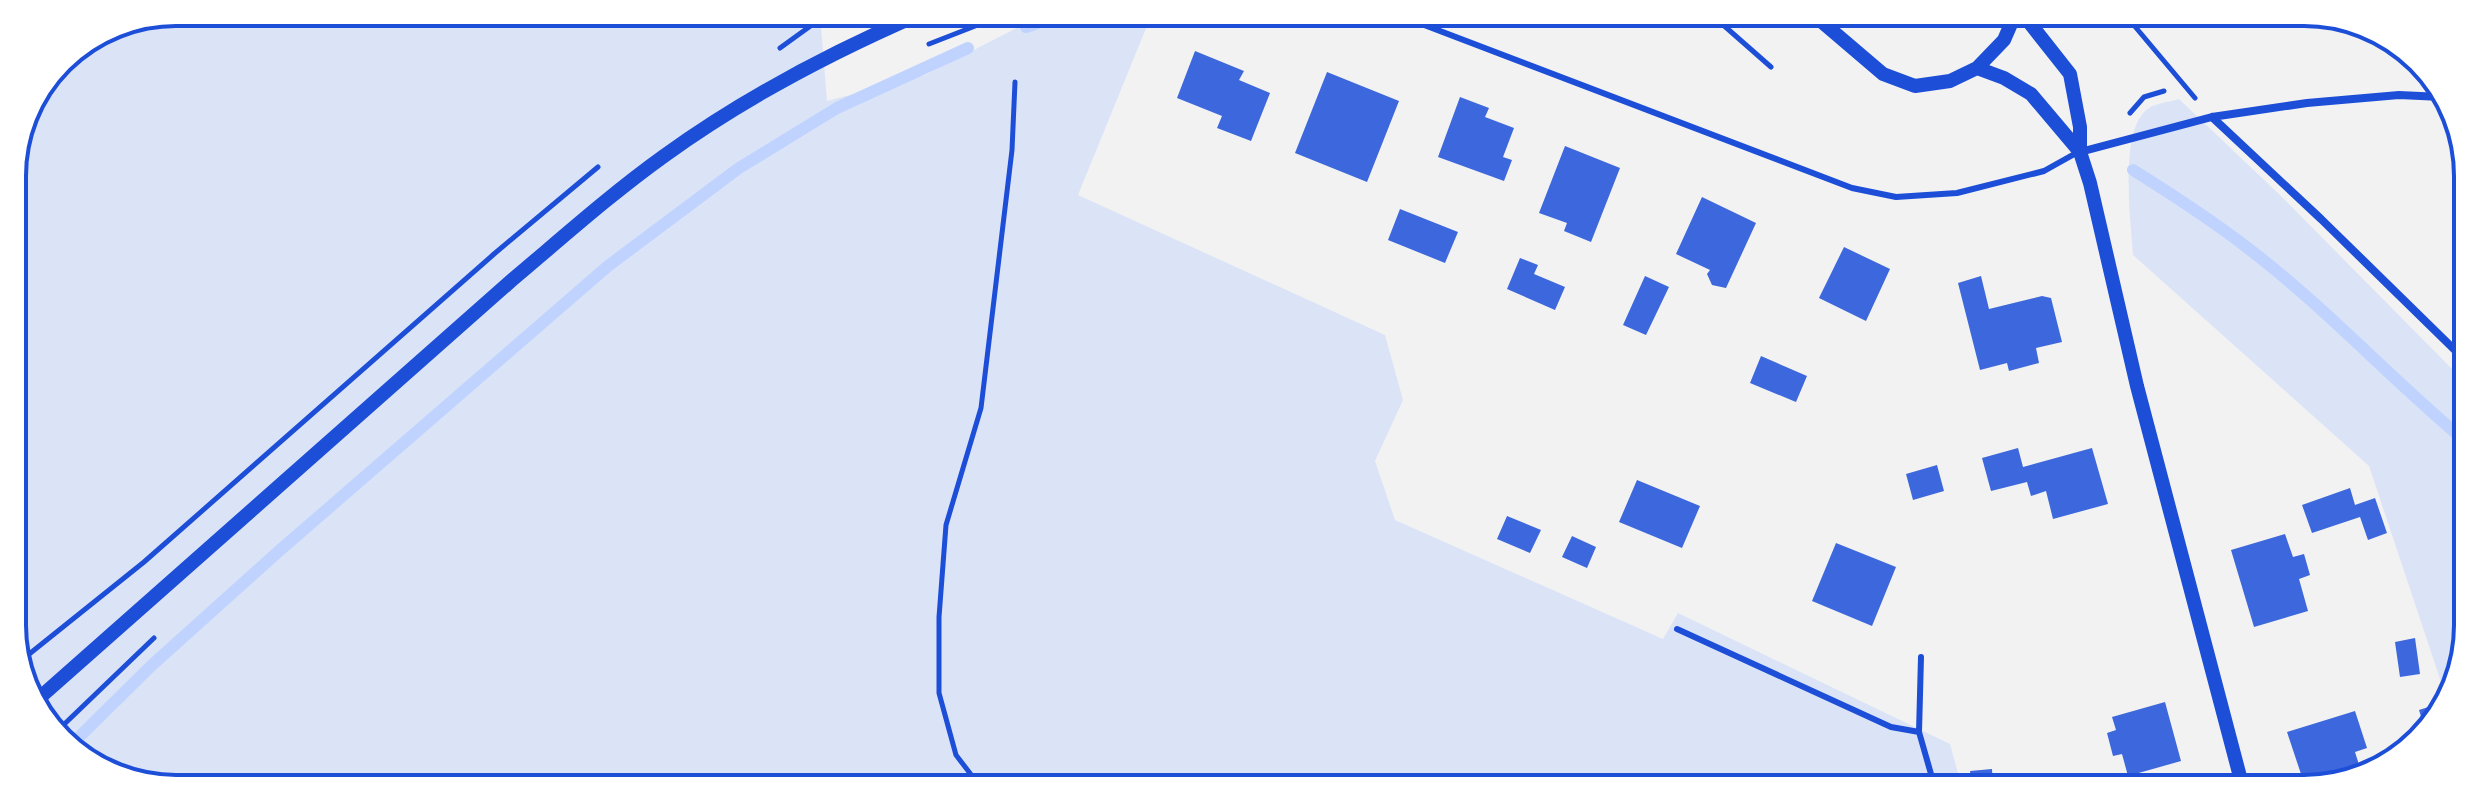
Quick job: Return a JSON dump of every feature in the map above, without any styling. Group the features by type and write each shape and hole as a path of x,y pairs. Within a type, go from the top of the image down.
{"street":[{"path":"43,695 512,280 652,165 792,74 892,26"},
{"path":"1827,26 1883,74 1915,86 1950,81 1977,68 2004,40 2010,26"},
{"path":"2032,26 2070,74 2080,127 2080,152 2137,386 2239,775"},
{"path":"1977,68 2004,78 2031,94 2080,152"},
{"path":"2080,152 2212,117 2307,103 2399,95 2431,96"},
{"path":"2212,117 2454,349"}],"lane":[{"path":"1427,26 1838,183 1896,197 1957,193 1999,183 2044,171 2080,152"},
{"path":"1677,629 1891,727 1919,732"},
{"path":"1921,657 1919,732 1931,775"}],"path":[{"path":"922,46 974,26"},
{"path":"1724,26 1771,67"},
{"path":"2135,26 2212,117"},
{"path":"971,775 956,755 939,693 939,617 946,525 981,408 1012,150 1015,82"},
{"path":"64,725 163,629"}],"shaded area":[{"path":"166,26 821,26 827,101 925,75 1021,26 1147,26 1078,195 1385,335 1403,400 1375,461 1395,520 1663,639 1678,613 1950,744 1958,775 176,775 156,774 118,764 77,738 51,708 34,673 26,635 26,166 37,118 63,77 93,51 118,37"},
{"path":"2179,99 2281,196 2454,371 2454,625 2453,645 2442,684 2369,466 2133,255 2129,176 2133,134 2139,118 2156,105"}],"building":[{"path":"1195,51 1244,71 1239,80 1270,93 1251,141 1217,128 1222,116 1177,98"},
{"path":"1327,72 1399,101 1367,182 1295,153"},
{"path":"1460,97 1489,108 1485,117 1514,128 1503,157 1512,160 1504,181 1438,157"},
{"path":"1565,146 1620,168 1591,242 1564,231 1567,223 1539,213"},
{"path":"1702,197 1756,223 1726,288 1712,285 1707,274 1710,270 1676,254"},
{"path":"1400,209 1458,232 1445,263 1388,240"},
{"path":"1844,247 1890,269 1866,321 1819,298"},
{"path":"1520,258 1538,265 1534,274 1565,287 1555,310 1507,289"},
{"path":"1645,276 1669,287 1646,335 1623,325"},
{"path":"1981,276 1989,309 2042,296 2051,298 2062,342 2036,348 2039,363 2009,371 2007,363 1980,370 1958,283"},
{"path":"1761,356 1807,376 1796,402 1750,383"},
{"path":"2018,448 2023,467 2092,448 2108,504 2053,519 2046,491 2031,496 2027,482 1991,491 1982,458"},
{"path":"1937,465 1944,491 1913,500 1906,474"},
{"path":"1637,480 1700,506 1682,548 1619,522"},
{"path":"2350,488 2355,505 2375,498 2387,533 2368,540 2360,517 2312,533 2302,505"},
{"path":"1507,516 1541,530 1530,553 1497,539"},
{"path":"2285,534 2293,557 2304,554 2310,575 2299,579 2308,611 2254,627 2231,550"},
{"path":"1572,536 1596,547 1587,568 1562,557"},
{"path":"1836,543 1896,567 1872,626 1812,601"},
{"path":"2415,638 2420,674 2400,677 2395,642"},
{"path":"2165,702 2181,761 2128,775 2122,754 2113,756 2107,733 2116,730 2112,717"},
{"path":"2430,707 2422,718 2419,710"},
{"path":"2355,711 2367,748 2355,752 2359,765 2333,772 2301,775 2287,732"},
{"path":"1992,769 1992,775 1970,775 1970,771"}],"waterway":[{"path":"78,738 151,666 279,551 608,266 739,168 837,108 968,48"},
{"path":"2133,170 2207,218 2277,271 2454,431"}]}
